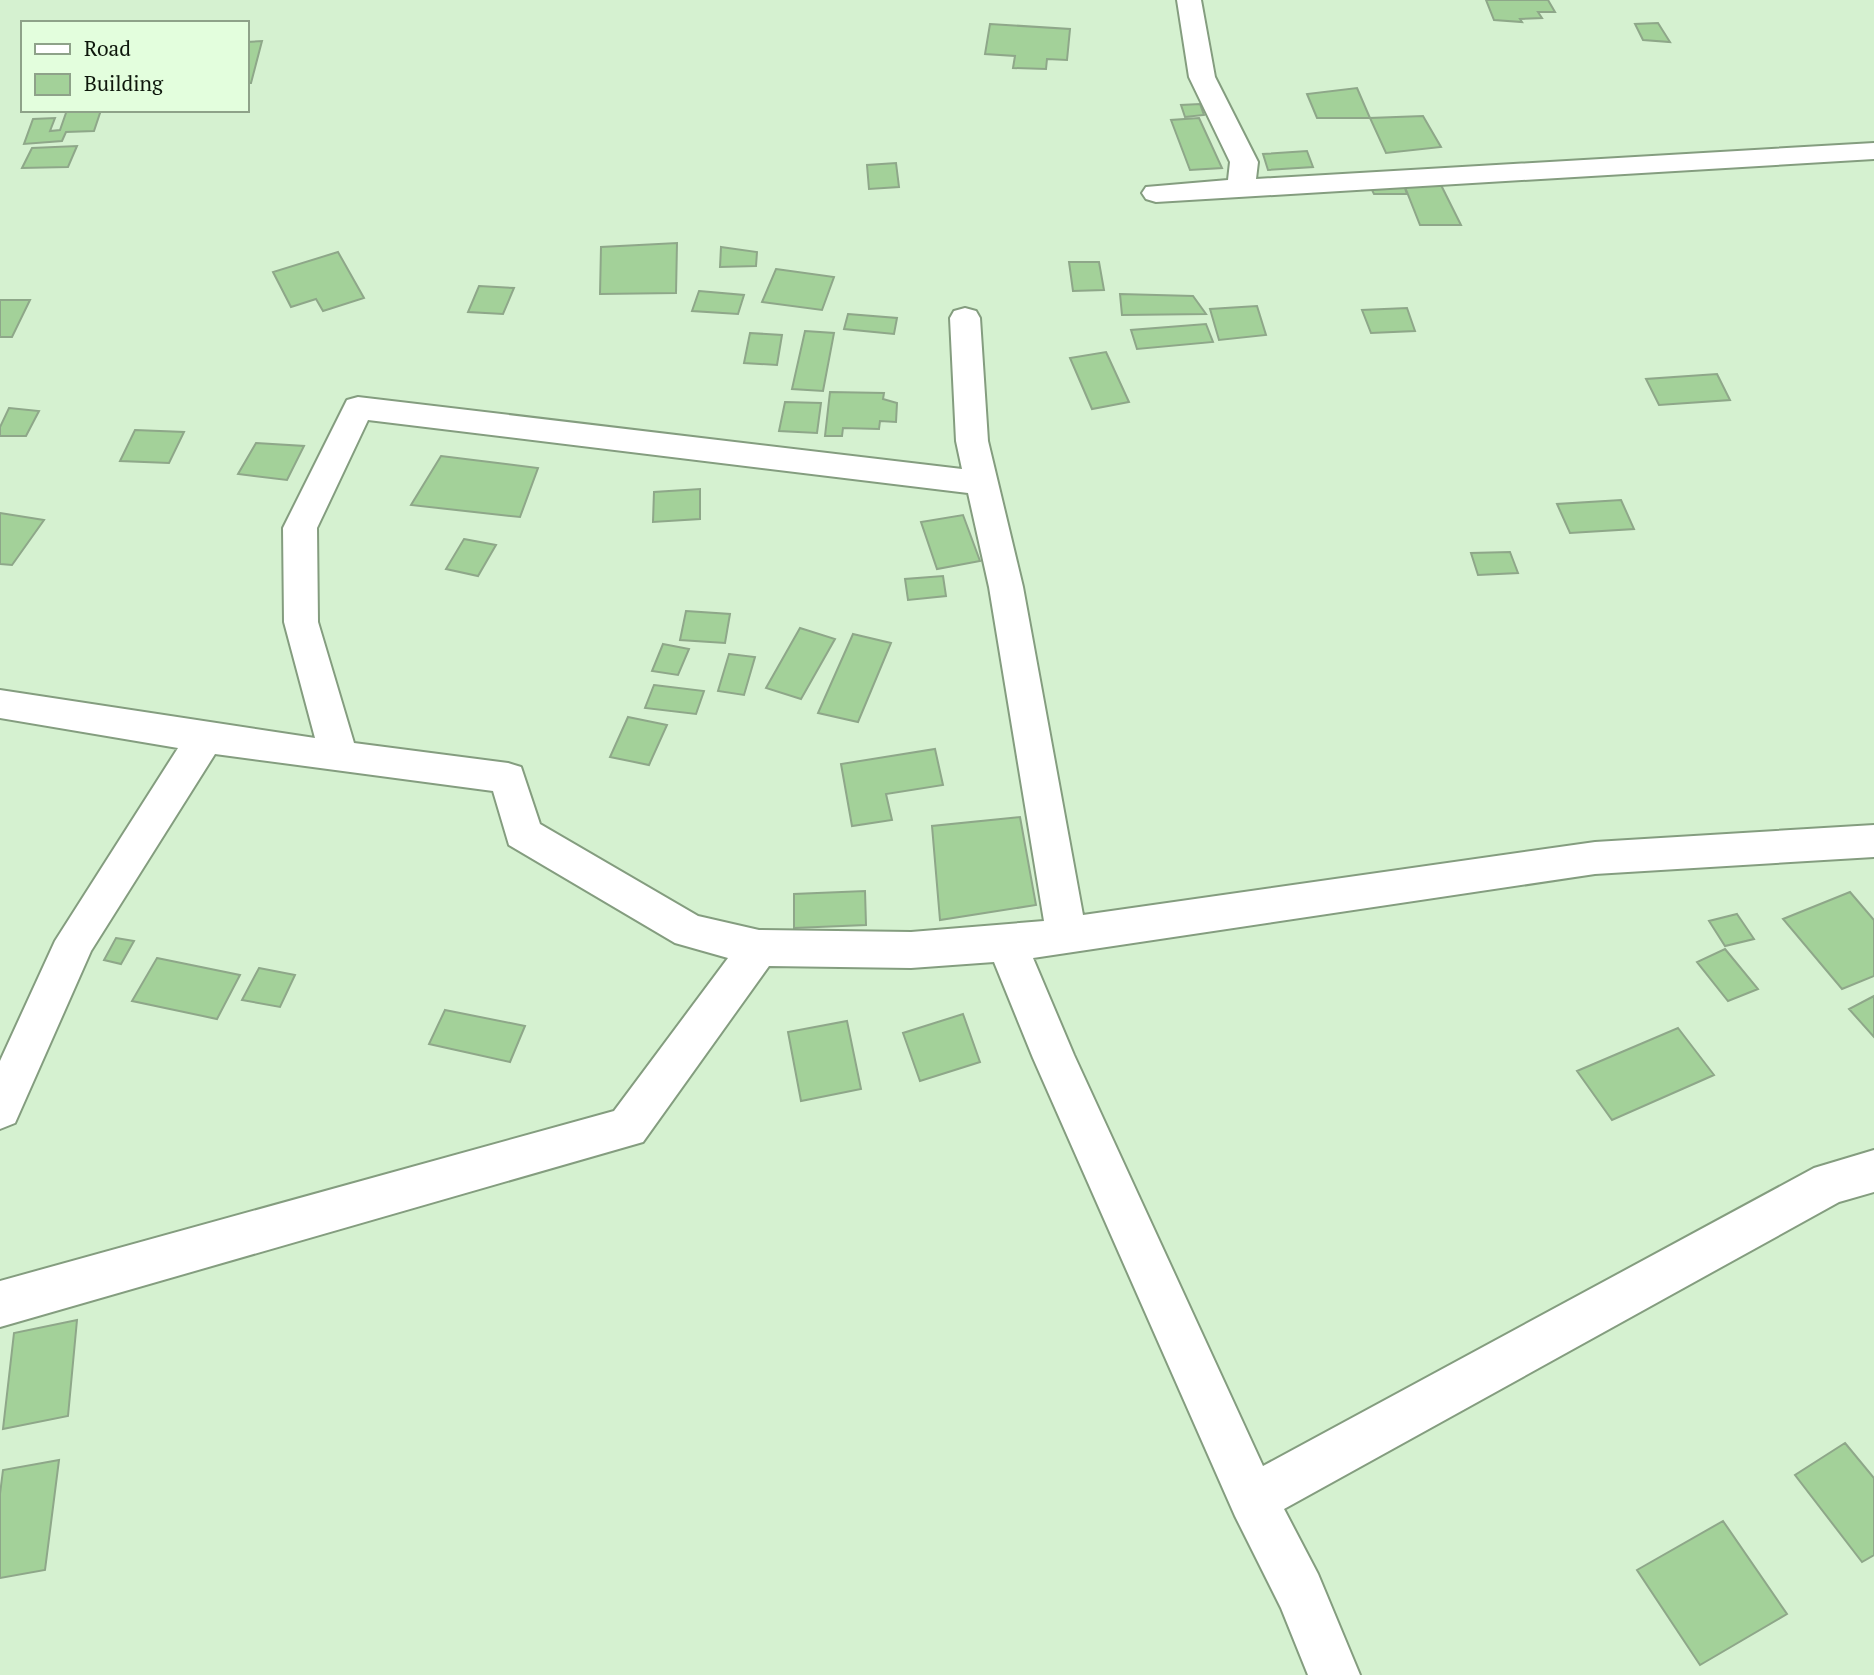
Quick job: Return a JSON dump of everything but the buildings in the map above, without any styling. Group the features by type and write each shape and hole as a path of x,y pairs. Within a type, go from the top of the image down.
{"street":[{"path":"1189,0 1202,78 1244,162 1241,187"},
{"path":"1156,193 1874,151"},
{"path":"965,318 972,440 1006,587 1066,935"},
{"path":"339,756 300,622 300,528 358,408 982,483"},
{"path":"0,704 205,738 508,778 523,834 689,931 759,948 912,950 1007,944 1595,859 1874,841"},
{"path":"0,1109 75,941 205,738"},
{"path":"1007,944 1054,1058 1252,1499 1300,1591 1334,1675"},
{"path":"0,1304 628,1128 759,948"},
{"path":"1252,1499 1830,1183 1874,1171"}]}
